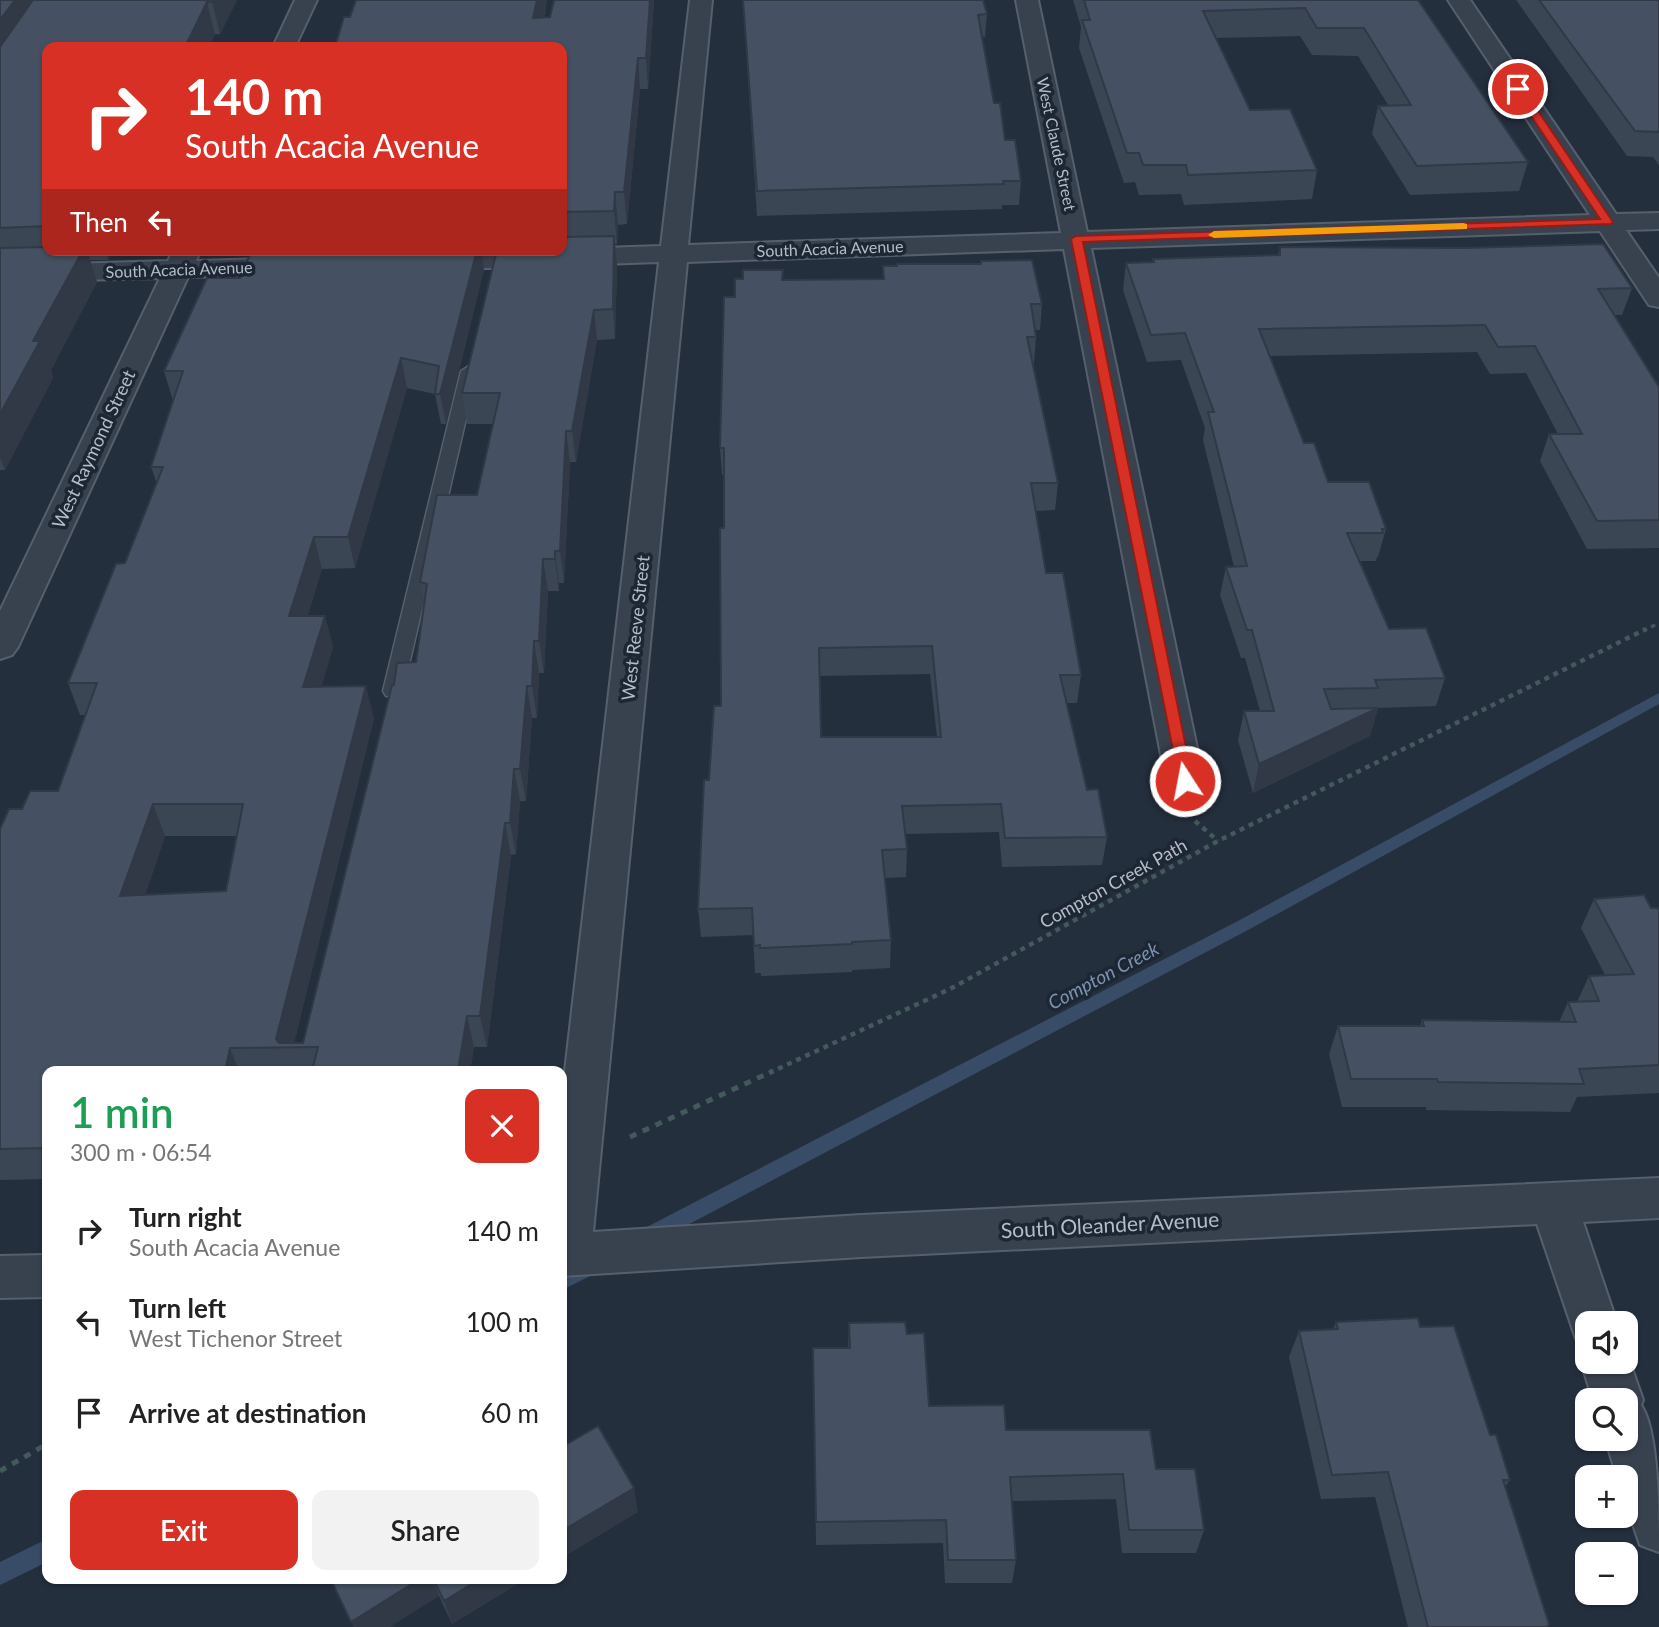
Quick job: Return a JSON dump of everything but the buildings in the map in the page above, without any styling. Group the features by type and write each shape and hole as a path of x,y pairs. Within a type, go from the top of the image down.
{"street":[{"path":"286,42 306,0"},
{"name":"West Reeve Street","path":"567,1235 578,1161 701,0"},
{"name":"West Claude Street","path":"1027,0 1185,781"},
{"path":"1459,0 1659,299"},
{"name":"South Acacia Avenue","path":"399,262 496,261 1659,221"},
{"name":"South Acacia Avenue","path":"0,274 183,260 330,265"},
{"name":"West Raymond Street","path":"0,647 183,260"},
{"name":"South Oleander Avenue","path":"567,1255 861,1236 1659,1198"},
{"path":"1554,1203 1589,1311"},
{"path":"0,1277 42,1276"},
{"path":"1635,1451 1659,1526"}],"lane":[{"path":"389,706 474,354"}],"path":[{"name":"Compton Creek Path","path":"578,1161 950,989 1218,841 1659,623"},
{"path":"0,1471 42,1447"}],"waterway":[{"name":"Compton Creek","path":"648,1236 1242,926 1659,698"},
{"name":"Compton Creek","path":"567,1278 591,1266"},
{"name":"Compton Creek","path":"0,1574 42,1553"}],"slow traffic":[{"path":"1214,235 1463,227"}],"route":[{"path":"1185,781 1076,239 1607,222 1518,89"}]}
